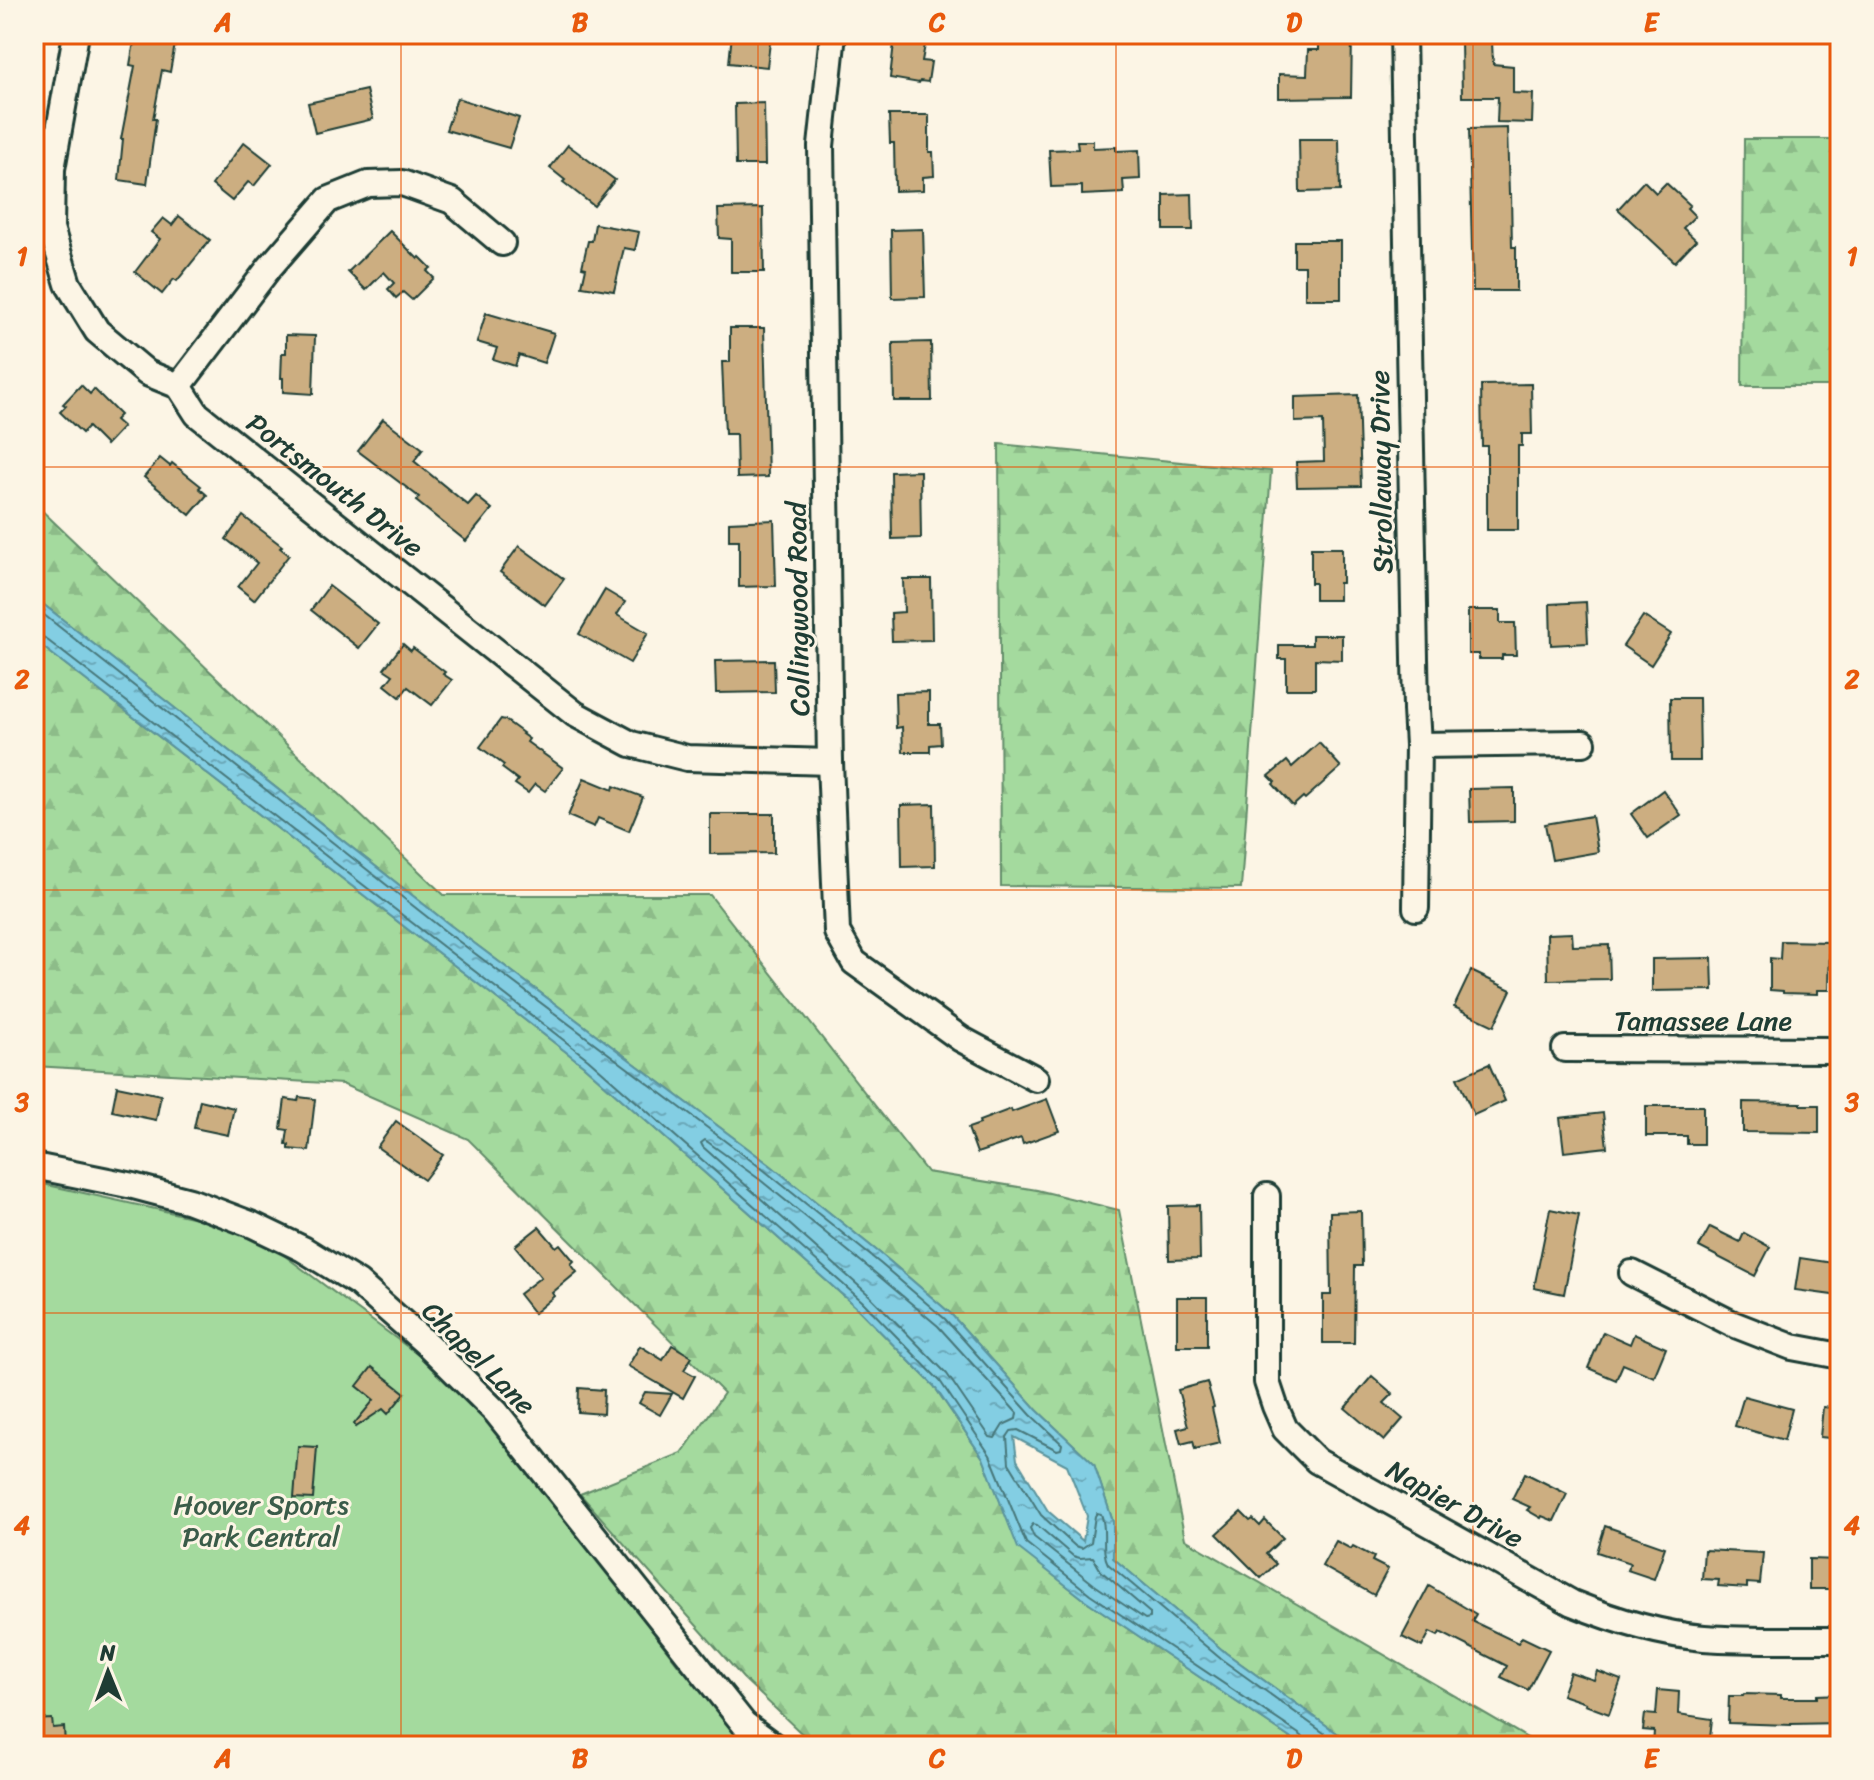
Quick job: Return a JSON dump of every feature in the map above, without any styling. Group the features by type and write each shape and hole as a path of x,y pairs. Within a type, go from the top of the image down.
{"street":[{"name":"Portsmouth Drive","path":"76,34 52,169 51,228 68,284 97,331 147,373 179,386 197,414 575,714 631,744 687,758 830,762"},
{"name":"Collingwood Road","path":"833,34 821,146 830,762 837,932 854,962 961,1039 1036,1079"},
{"name":"Strollaway Drive","path":"1403,34 1418,745 1416,908"},
{"path":"179,386 269,268 328,200 368,184 402,183 452,201 502,243"},
{"path":"1418,745 1583,743"},
{"name":"Tamassee Lane","path":"1565,1049 1840,1050"},
{"name":"Chapel Lane","path":"34,1166 190,1201 253,1225 303,1249 358,1283 429,1346 496,1412 744,1724 774,1746"},
{"name":"Napier Drive","path":"1267,1196 1267,1382 1285,1429 1317,1461 1572,1603 1605,1616 1701,1638 1840,1640"},
{"path":"1632,1273 1733,1324 1792,1347 1840,1356"}],"green space":[{"path":"1744,139 1840,139 1840,386 1742,386"},
{"path":"999,444 1271,471 1241,888 1001,886"},
{"path":"34,503 444,895 710,895 927,1172 1037,1190 1119,1210 1185,1539 1541,1746 1355,1746 1226,1653 1113,1558 1113,1522 1094,1464 1037,1410 950,1313 770,1165 450,925 34,597"},
{"path":"34,640 583,1065 856,1307 934,1386 983,1458 1019,1548 1085,1600 1302,1746 825,1746 801,1733 743,1678 580,1494 682,1453 724,1393 468,1139 342,1084 34,1066"},
{"name":"Hoover Sports Park Central","path":"34,1182 250,1230 479,1400 679,1666 765,1746 34,1746"}],"water":[{"path":"34,597 450,925 770,1165 886,1258 950,1313 1037,1410 1094,1464 1113,1522 1113,1558 1226,1653 1355,1746 1302,1746 1085,1600 1018,1548 983,1458 934,1386 856,1307 583,1065 34,640","holes":["1014,1437 1067,1465 1087,1516 1083,1541 1048,1511 1017,1460"]}],"building":[{"path":"732,34 771,34 767,67 729,63"},
{"path":"895,34 927,34 922,61 931,62 928,82 890,78"},
{"path":"1319,34 1352,34 1351,97 1279,98 1279,74 1307,75 1308,50 1319,50"},
{"path":"135,36 175,44 170,72 162,70 153,119 156,119 147,184 119,180 121,139 135,66 130,65"},
{"path":"1461,41 1492,41 1493,64 1513,66 1513,93 1533,94 1532,123 1497,122 1498,97 1462,97"},
{"path":"366,90 373,119 315,133 308,103"},
{"path":"457,98 519,118 509,148 446,130"},
{"path":"764,103 765,165 736,165 735,104"},
{"path":"889,115 929,115 929,152 933,152 934,176 923,177 923,190 895,191 894,143 890,143"},
{"path":"1507,128 1512,247 1516,247 1516,291 1473,291 1469,129"},
{"path":"1299,139 1339,139 1340,191 1300,192"},
{"path":"1077,141 1093,141 1093,148 1139,150 1140,179 1123,180 1124,193 1082,195 1082,186 1051,187 1049,150 1078,149"},
{"path":"244,142 272,164 254,186 248,182 232,201 212,185"},
{"path":"568,145 615,180 594,206 550,168"},
{"path":"1644,181 1656,193 1666,183 1690,205 1687,208 1695,216 1683,228 1696,240 1675,262 1618,209"},
{"path":"1192,194 1193,230 1164,230 1164,195"},
{"path":"763,208 764,272 731,272 731,239 719,238 718,209"},
{"path":"179,216 210,240 177,281 174,279 162,294 135,272 160,239 151,232 163,218 172,225"},
{"path":"595,224 639,232 635,250 624,248 614,291 582,286 586,268 582,267"},
{"path":"923,229 925,297 892,298 891,230"},
{"path":"390,231 431,268 427,271 434,278 412,300 403,292 396,298 388,289 394,283 384,272 366,290 348,272"},
{"path":"1294,241 1341,241 1341,299 1305,299 1305,266 1294,266"},
{"path":"486,313 554,333 544,363 519,355 515,366 493,359 497,348 477,342"},
{"path":"730,328 764,328 768,477 737,478 736,434 725,434 722,362 730,362"},
{"path":"286,335 315,336 313,394 283,392 282,353 286,353"},
{"path":"931,342 932,401 894,401 893,343"},
{"path":"1531,384 1532,434 1522,434 1522,446 1518,446 1518,530 1487,530 1487,446 1482,446 1481,385"},
{"path":"81,385 90,394 94,389 120,415 115,420 123,427 106,445 88,427 82,433 60,412 66,406 63,404"},
{"path":"1358,395 1361,486 1297,487 1296,462 1324,461 1323,421 1295,422 1295,397"},
{"path":"383,419 423,449 414,461 468,505 476,496 492,509 466,541 416,501 419,497 358,451"},
{"path":"160,458 170,466 172,463 201,486 199,488 207,495 190,515 144,477"},
{"path":"920,471 921,538 892,539 891,472"},
{"path":"243,516 289,555 254,600 238,587 257,563 226,539"},
{"path":"774,520 776,586 739,587 739,540 729,540 729,522"},
{"path":"519,546 564,579 545,605 500,572"},
{"path":"1311,548 1342,548 1339,600 1315,600 1315,583 1311,583"},
{"path":"903,579 931,579 932,640 892,641 891,613 904,612"},
{"path":"329,586 378,624 359,648 311,610"},
{"path":"605,590 625,602 617,615 648,633 630,663 579,634"},
{"path":"1586,602 1588,643 1551,645 1550,604"},
{"path":"1468,610 1500,610 1500,623 1515,623 1516,655 1502,655 1502,659 1479,659 1479,654 1468,654"},
{"path":"1643,616 1671,634 1651,665 1623,646"},
{"path":"1312,635 1342,635 1342,660 1315,659 1315,689 1286,689 1286,659 1279,659 1279,645 1312,645"},
{"path":"403,644 411,651 413,648 452,680 432,705 408,687 400,697 385,685 393,675 384,669"},
{"path":"774,660 775,692 716,693 715,661"},
{"path":"929,692 929,724 940,724 941,744 930,745 930,752 903,752 902,727 896,728 895,693"},
{"path":"1670,698 1699,698 1700,761 1671,761"},
{"path":"501,719 523,733 529,739 527,742 563,768 545,791 535,784 528,793 515,784 518,780 502,768 504,765 480,747"},
{"path":"1319,743 1341,767 1293,806 1269,776 1287,761 1292,767"},
{"path":"584,778 613,790 614,786 643,797 629,831 598,818 594,827 568,816"},
{"path":"1514,788 1514,821 1470,822 1469,789"},
{"path":"1663,790 1681,815 1648,838 1631,814"},
{"path":"934,804 935,866 902,867 901,805"},
{"path":"710,814 774,814 774,853 710,854"},
{"path":"1592,816 1598,852 1552,860 1545,824"},
{"path":"1572,933 1573,946 1609,945 1610,979 1548,980 1547,934"},
{"path":"1781,941 1830,942 1829,990 1817,990 1817,994 1770,990 1770,958 1780,959"},
{"path":"1712,958 1713,990 1652,991 1652,959"},
{"path":"1471,971 1511,990 1494,1026 1454,1007"},
{"path":"1489,1064 1505,1101 1474,1115 1457,1078"},
{"path":"117,1086 161,1095 156,1120 112,1111"},
{"path":"299,1097 315,1099 309,1151 289,1149 286,1144 288,1130 281,1129 285,1099 298,1101"},
{"path":"1047,1099 1059,1131 1023,1144 1021,1138 977,1153 968,1128 1011,1109 1012,1112"},
{"path":"200,1100 234,1108 228,1135 194,1128"},
{"path":"1743,1102 1819,1105 1819,1133 1743,1132"},
{"path":"1646,1106 1703,1106 1703,1144 1687,1144 1687,1136 1646,1136"},
{"path":"1603,1113 1607,1147 1564,1152 1560,1118"},
{"path":"396,1121 443,1155 424,1180 377,1147"},
{"path":"1199,1205 1200,1259 1169,1260 1168,1206"},
{"path":"1550,1209 1579,1215 1564,1294 1534,1288"},
{"path":"1361,1211 1362,1266 1355,1266 1354,1343 1323,1343 1323,1295 1331,1295 1330,1212"},
{"path":"539,1227 556,1247 560,1244 574,1261 571,1264 577,1272 534,1313 519,1294 541,1277 515,1246"},
{"path":"1710,1227 1740,1242 1744,1233 1770,1247 1755,1276 1699,1247"},
{"path":"1800,1258 1840,1264 1840,1296 1795,1290"},
{"path":"1177,1297 1207,1297 1207,1346 1177,1346"},
{"path":"1603,1332 1630,1344 1634,1334 1666,1348 1654,1377 1623,1364 1616,1380 1588,1368"},
{"path":"672,1345 692,1357 684,1370 695,1376 683,1398 628,1366 640,1346 663,1360"},
{"path":"372,1367 405,1393 388,1414 383,1409 356,1427 354,1424 374,1400 357,1386"},
{"path":"1372,1376 1393,1394 1384,1403 1403,1419 1384,1441 1345,1408"},
{"path":"1207,1382 1220,1443 1195,1449 1193,1441 1181,1444 1177,1429 1188,1426 1178,1390"},
{"path":"579,1388 604,1390 603,1414 578,1412"},
{"path":"645,1392 672,1394 660,1415 639,1403"},
{"path":"1744,1396 1792,1409 1784,1440 1735,1426"},
{"path":"1823,1407 1840,1409 1840,1439 1820,1437"},
{"path":"298,1446 317,1447 313,1499 294,1498"},
{"path":"1525,1473 1567,1494 1554,1521 1541,1518 1527,1510 1530,1507 1512,1499"},
{"path":"1241,1512 1260,1526 1265,1520 1283,1538 1266,1554 1276,1564 1261,1578 1217,1534"},
{"path":"1605,1526 1665,1547 1654,1579 1627,1570 1630,1563 1597,1552"},
{"path":"1336,1541 1374,1557 1372,1561 1388,1569 1374,1595 1322,1566"},
{"path":"1704,1550 1763,1553 1760,1584 1747,1583 1747,1588 1718,1586 1719,1580 1702,1579"},
{"path":"1809,1559 1840,1560 1840,1589 1809,1589"},
{"path":"1429,1586 1476,1614 1472,1621 1518,1643 1522,1637 1549,1650 1528,1690 1501,1677 1507,1666 1440,1632 1438,1636 1430,1632 1422,1647 1402,1637"},
{"path":"1597,1671 1621,1680 1609,1714 1562,1695 1570,1672 1594,1680"},
{"path":"1658,1690 1679,1692 1678,1714 1712,1719 1709,1746 1653,1746 1654,1731 1643,1730 1645,1714 1656,1715"},
{"path":"1840,1694 1840,1723 1728,1723 1729,1696 1817,1698 1817,1695"},
{"path":"52,1719 53,1728 64,1727 65,1746 34,1746 34,1720"}]}
